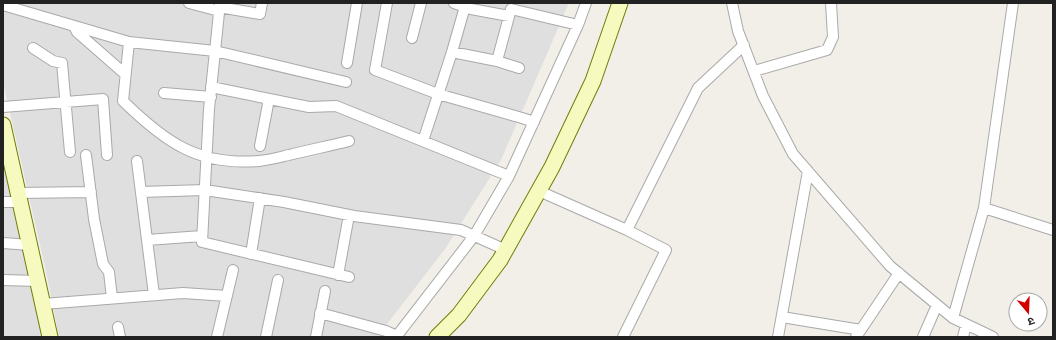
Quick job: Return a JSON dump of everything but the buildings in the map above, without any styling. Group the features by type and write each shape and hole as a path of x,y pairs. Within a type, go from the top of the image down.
{"main road":[{"path":"437,337 458,315 500,260 539,192 593,81 620,3"},
{"path":"3,127 8,166 19,198 50,337"}],"street":[{"path":"189,3 260,14 262,3"},
{"path":"347,63 357,3"},
{"path":"387,3 376,70 438,94 534,122"},
{"path":"412,38 421,3"},
{"path":"454,3 466,5 471,10 509,16"},
{"path":"320,312 386,331 397,336 474,236 509,176 578,26 586,3"},
{"path":"732,3 738,31 763,96 793,154 890,266 952,318 993,337"},
{"path":"754,71 827,50 833,37 831,3"},
{"path":"952,318 984,208 1013,3"},
{"path":"3,5 129,42 215,51 346,82"},
{"path":"423,141 466,5"},
{"path":"219,7 206,158 202,242 349,277"},
{"path":"497,61 511,9 578,26"},
{"path":"74,26 77,32 125,74"},
{"path":"129,42 123,101 146,124 172,143 206,158 231,161 260,161 349,141"},
{"path":"627,230 698,88 744,46"},
{"path":"33,48 53,61 62,63 70,152"},
{"path":"452,52 497,61 518,68"},
{"path":"164,93 211,92 269,99 309,108 336,106 509,176"},
{"path":"3,107 103,99 107,155"},
{"path":"260,146 269,99"},
{"path":"86,155 94,218 103,264 109,272 112,298"},
{"path":"137,161 154,295"},
{"path":"778,337 808,171"},
{"path":"141,192 205,190 260,198 349,215 461,230 506,250"},
{"path":"3,202 19,198 91,192"},
{"path":"539,192 627,230 666,250 623,337"},
{"path":"251,254 260,198"},
{"path":"984,208 1053,230"},
{"path":"338,275 349,215"},
{"path":"147,240 202,236"},
{"path":"3,243 30,245"},
{"path":"217,337 233,270"},
{"path":"782,317 859,333 899,273"},
{"path":"3,280 38,281"},
{"path":"266,337 278,280"},
{"path":"316,337 325,291"},
{"path":"43,304 183,293 227,296"},
{"path":"923,337 937,305"},
{"path":"963,337 966,325"}],"shaded area":[{"path":"3,3 569,3 501,160 445,249 377,337 59,337 46,271 3,82"},
{"path":"3,158 42,337 3,337"}]}
